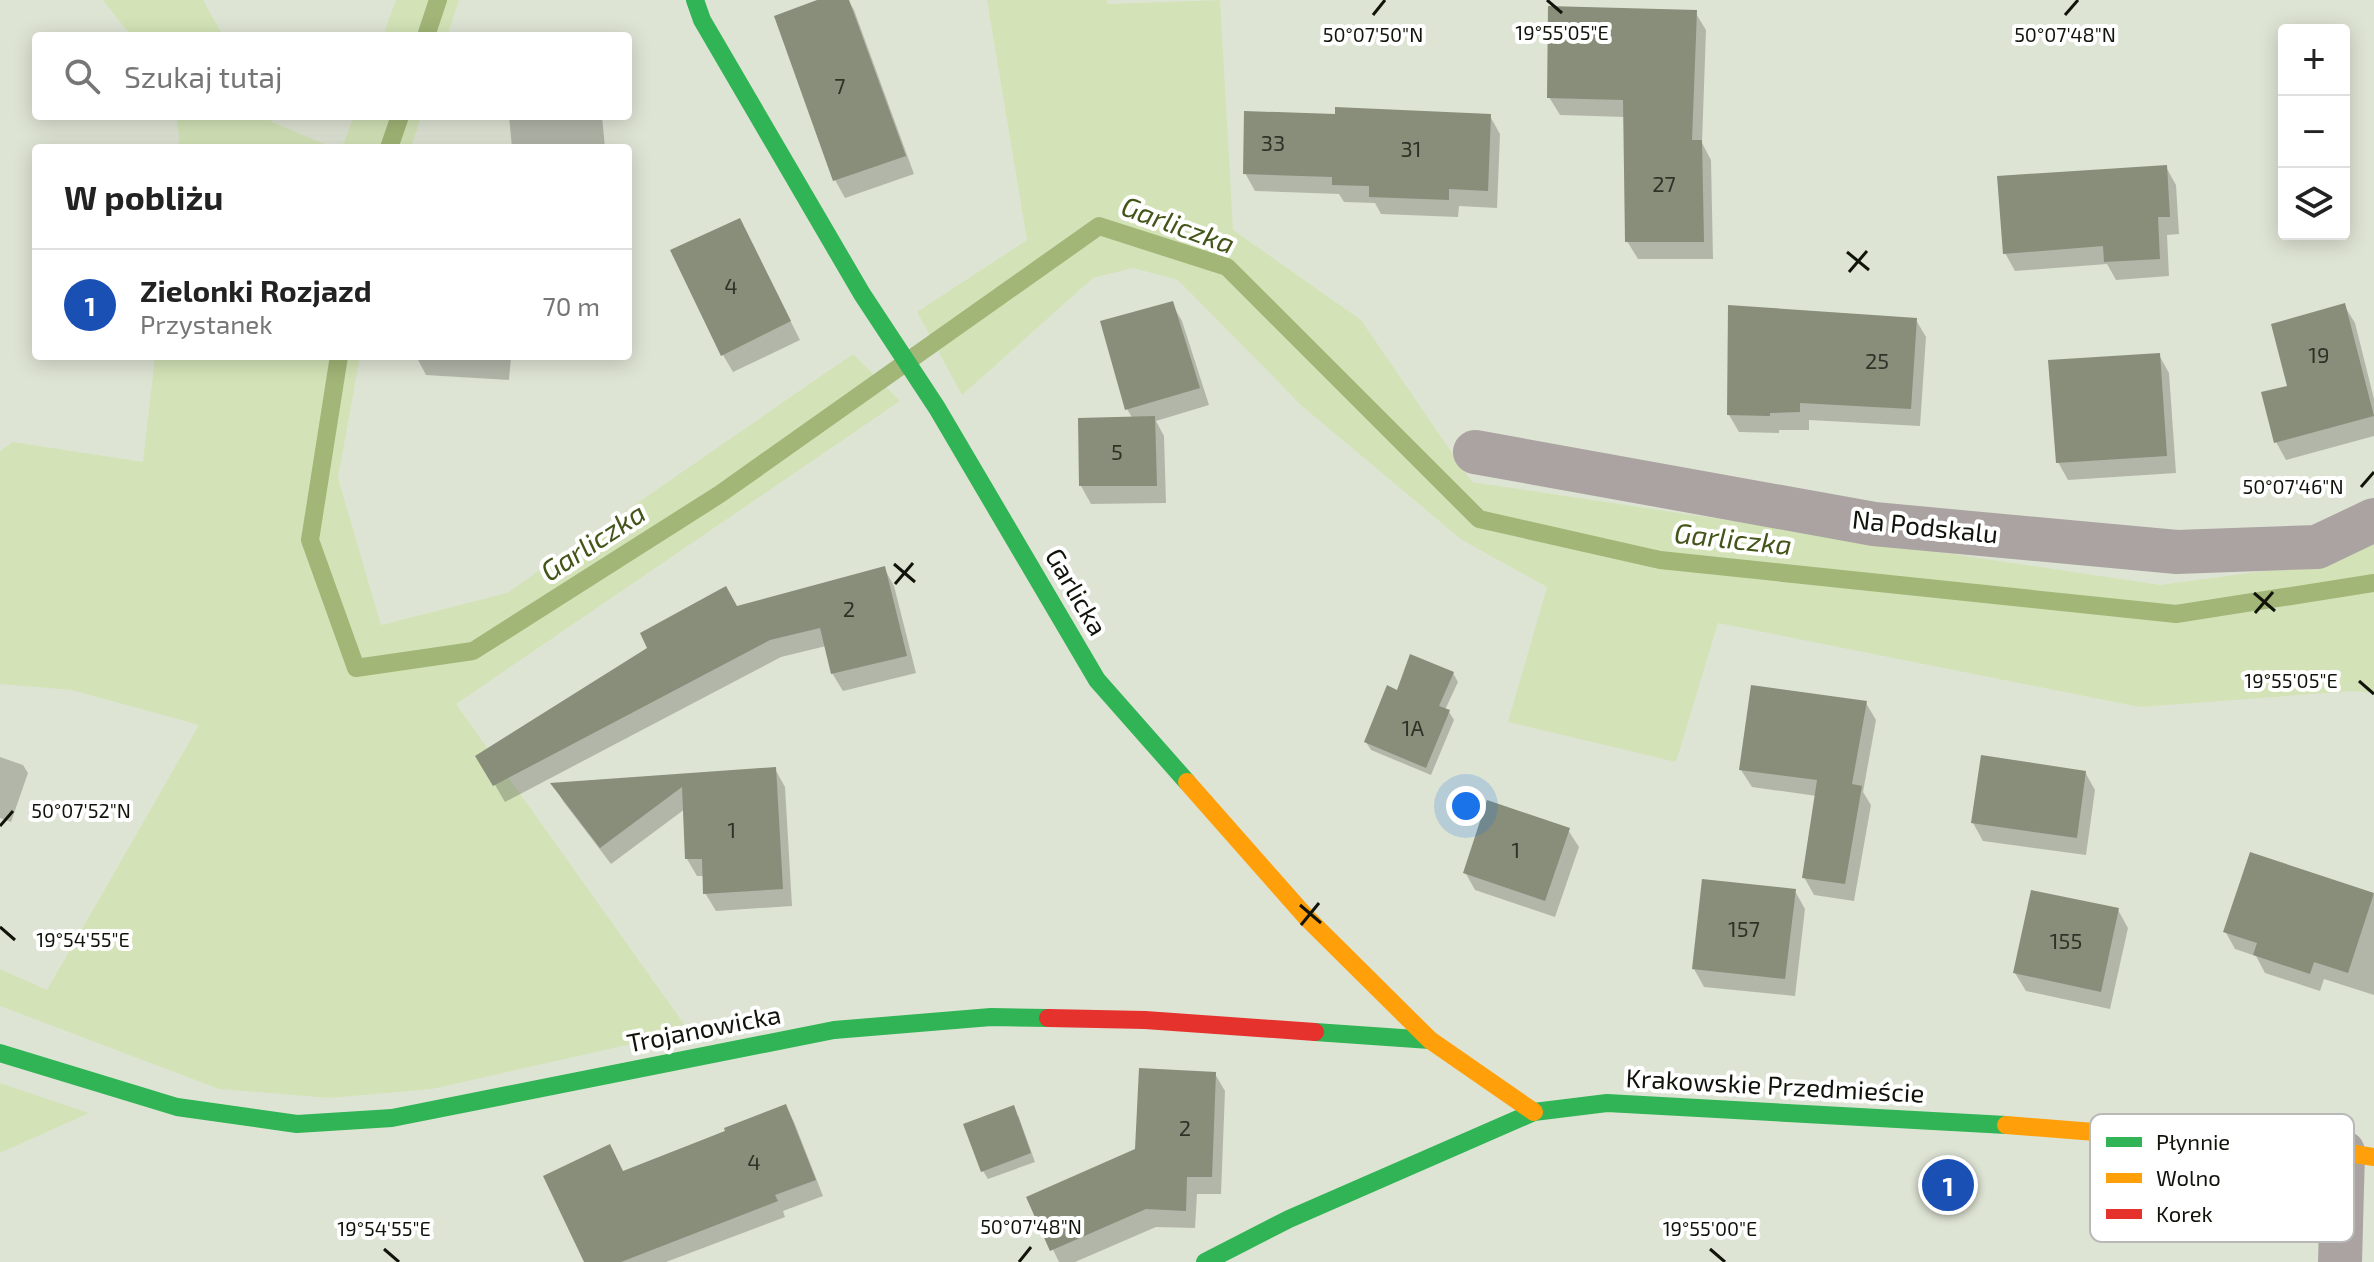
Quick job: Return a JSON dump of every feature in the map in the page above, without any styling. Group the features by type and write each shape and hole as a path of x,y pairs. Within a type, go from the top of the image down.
{"street":[{"name":"Garlicka","path":"695,0 702,20 862,294 937,408 1097,680 1307,918 1430,1040 1534,1112"},
{"name":"Na Podskalu","path":"1475,452 1874,524 2177,552 2317,547 2374,520"},
{"name":"Trojanowicka","path":"0,1053 177,1107 297,1124 392,1118 834,1030 991,1017 1145,1020 1430,1040"},
{"name":"Krakowskie Przedmieście","path":"1205,1262 1303,1213 1534,1112 1607,1103 1966,1122 2090,1132"},
{"path":"2354,1179 2358,1155"},
{"path":"2340,1262 2343,1242"}],"green space":[{"path":"103,0 203,0 221,32 128,32"},
{"path":"396,0 459,0 448,32 384,32"},
{"path":"987,0 1107,0 1108,4 1220,0 1233,230 1361,320 1472,482 2160,585 2324,563 2374,540 2374,693 2354,691 2140,707 1718,623 1676,762 1508,722 1547,587 1462,540 1302,406 1178,280 1133,268 1093,278 962,395 917,312 1027,240"},
{"path":"177,120 271,120 324,144 178,144"},
{"path":"352,120 420,120 412,144 344,144"},
{"path":"853,354 900,401 456,704 689,1031 432,1089 330,1098 219,1089 0,1006 0,969 47,990 199,725 72,690 0,684 0,451 13,442 143,462 155,360 359,360 338,478 381,625 507,593"},
{"path":"0,1083 89,1113 0,1153"}],"building":[{"path":"817,0 849,0 906,156 833,181 774,16"},
{"path":"1548,6 1697,10 1692,140 1702,140 1704,242 1625,242 1623,100 1547,98"},
{"path":"1335,107 1491,114 1488,191 1449,189 1449,200 1369,197 1369,186 1332,185 1332,177 1243,174 1244,111 1335,114"},
{"path":"2167,165 2170,217 2158,217 2160,259 2104,262 2103,246 2003,254 1997,176"},
{"path":"740,218 791,321 721,356 670,250"},
{"path":"1173,301 1200,388 1125,410 1100,321"},
{"path":"2345,303 2374,416 2274,443 2261,392 2287,386 2271,324"},
{"path":"1728,305 1917,318 1911,409 1800,403 1800,412 1770,413 1770,416 1727,415"},
{"path":"2160,353 2167,456 2056,463 2048,360"},
{"path":"1155,416 1157,486 1079,486 1078,418"},
{"path":"885,566 907,656 831,674 820,628 770,640 493,786 475,756 647,648 640,633 726,586 737,606"},
{"path":"1410,654 1454,672 1439,706 1450,710 1426,768 1364,742 1387,685 1397,690"},
{"path":"1751,685 1867,701 1852,784 1862,786 1845,884 1802,878 1817,780 1739,770"},
{"path":"1981,755 2086,771 2077,838 1971,823"},
{"path":"776,767 783,889 703,894 702,859 685,859 682,787 600,848 550,783"},
{"path":"1487,800 1570,828 1545,901 1463,873"},
{"path":"2250,852 2374,893 2348,973 2314,962 2310,974 2253,955 2257,943 2223,932"},
{"path":"1702,879 1796,889 1785,979 1692,969"},
{"path":"2031,890 2119,908 2101,992 2013,973"},
{"path":"1139,1068 1216,1072 1212,1177 1187,1177 1186,1211 1146,1209 1050,1251 1026,1197 1135,1149"},
{"path":"786,1104 816,1180 775,1195 778,1201 621,1262 584,1262 543,1176 610,1144 623,1171"},
{"path":"1014,1105 1031,1153 981,1172 963,1124"}],"waterway":[{"name":"Garliczka","path":"427,32 438,0"},
{"name":"Garliczka","path":"390,144 399,120"},
{"name":"Garliczka","path":"338,360 310,540 356,668 473,651 720,494 1099,226 1227,267 1479,519 1660,560 2176,614 2374,583"}],"traffic: fast":[{"path":"695,0 702,20 862,294 937,408 1097,680 1187,782"},
{"path":"0,1053 177,1107 297,1124 392,1118 834,1030 991,1017 1048,1018"},
{"path":"1315,1032 1430,1040"},
{"path":"1205,1262 1289,1219 1534,1112 1607,1103 2006,1125"}],"traffic: slow":[{"path":"1187,782 1307,918 1430,1040 1534,1112"},
{"path":"2006,1125 2090,1132"},
{"path":"2354,1154 2374,1157"}],"traffic: jam":[{"path":"1048,1018 1145,1020 1315,1032"}],"place":[{"name":"Zielonki Rozjazd","path":"1948,1185"}]}
